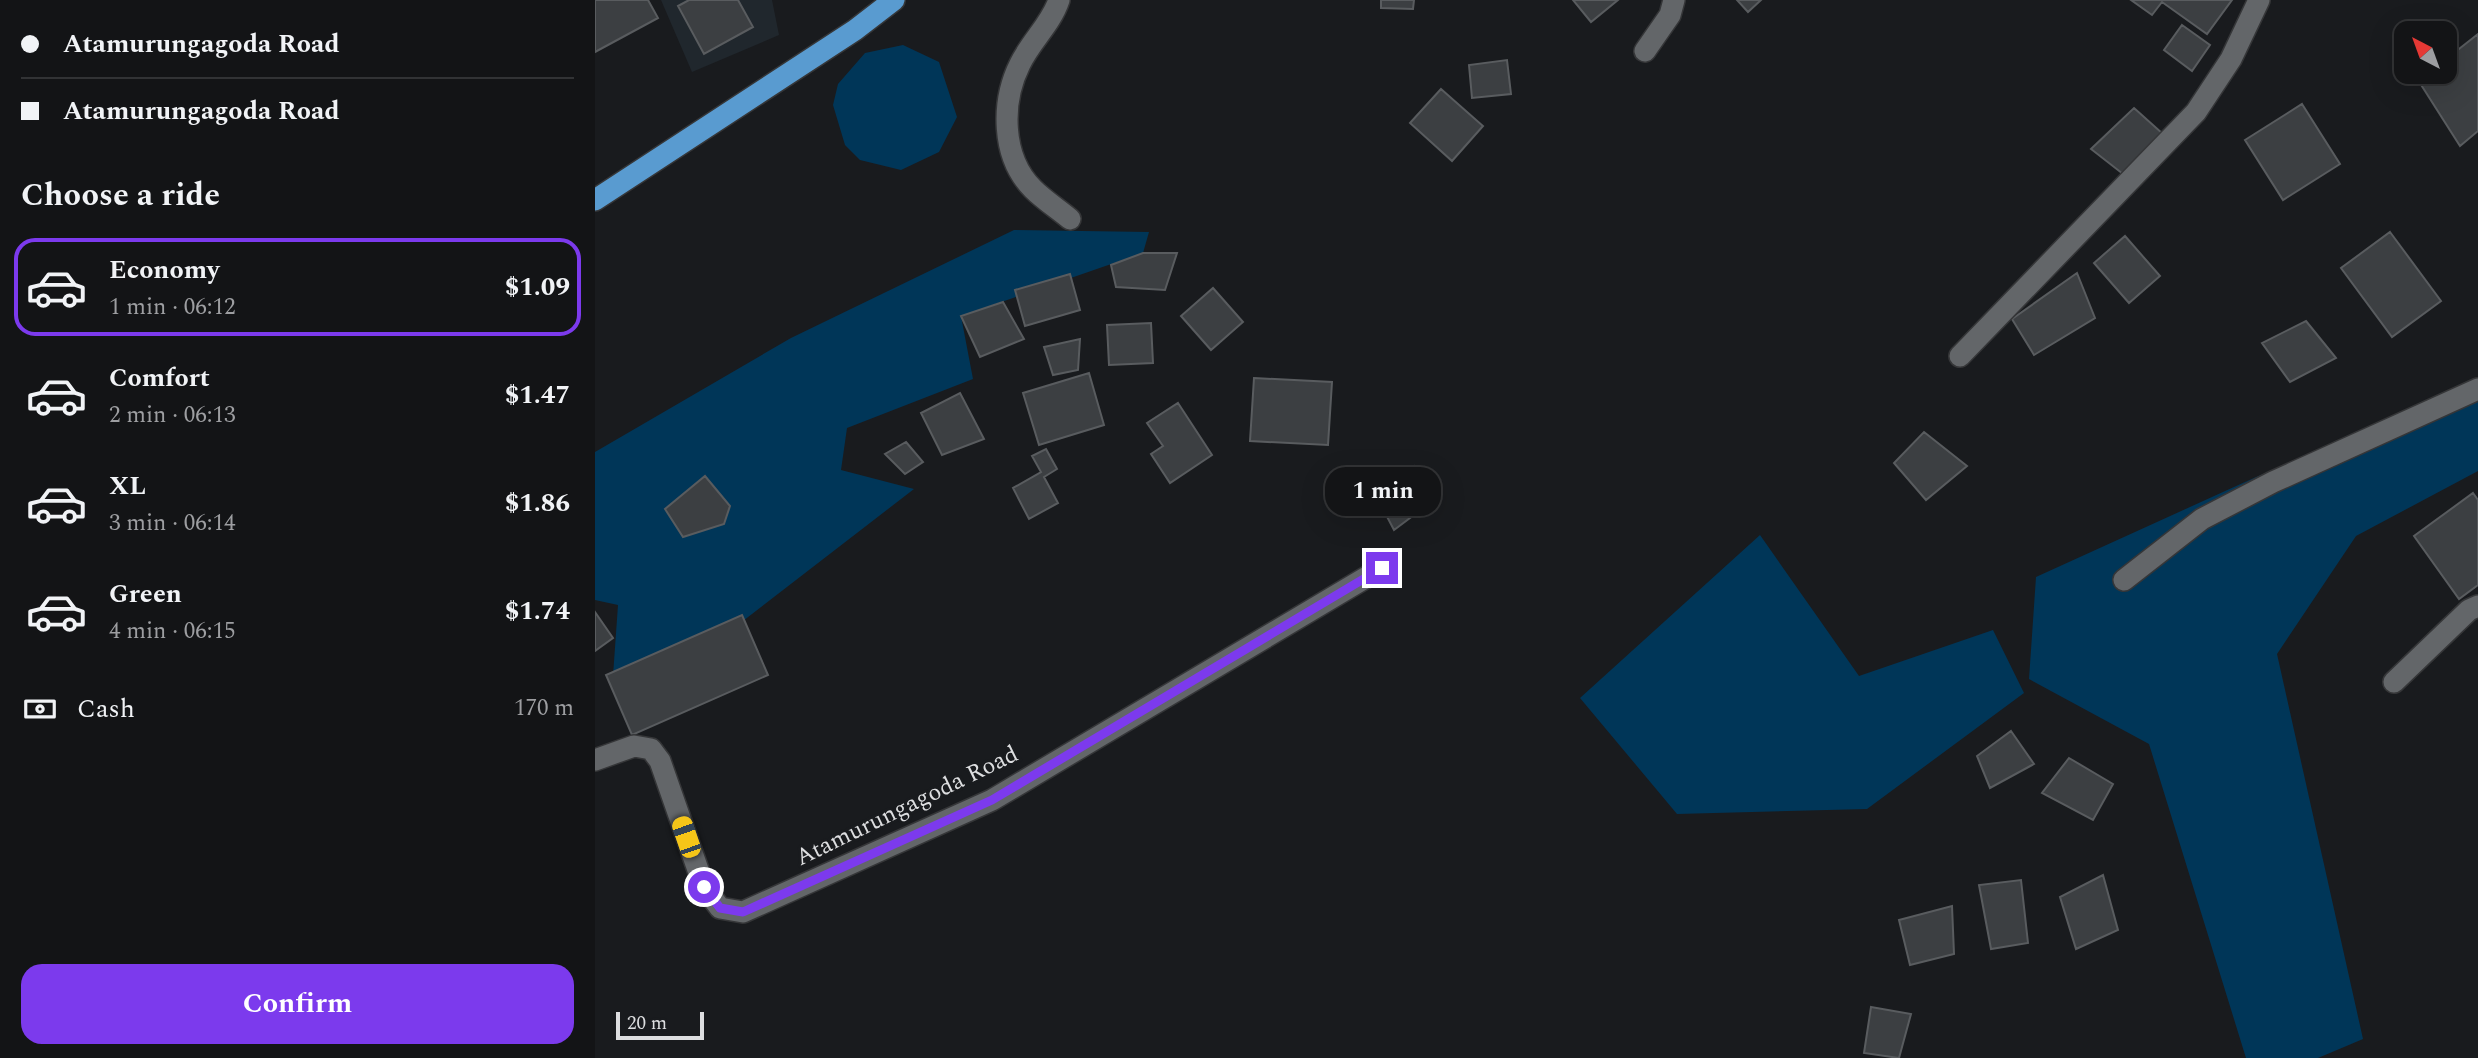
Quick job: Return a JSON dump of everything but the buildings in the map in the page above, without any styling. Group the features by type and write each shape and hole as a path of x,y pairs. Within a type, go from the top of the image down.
{"highway":[{"path":"595,200 845,36 894,0"}],"street":[{"path":"1059,0 1048,24 1021,61 1007,97 1006,115 1016,164 1031,187 1070,219"},
{"path":"1644,51 1669,15 1674,0"},
{"path":"1960,356 2196,112 2231,59 2259,0"},
{"path":"2124,580 2201,519 2273,482 2478,389"},
{"name":"Atamurungagoda Road","path":"595,760 634,746 651,749 660,761 704,887 720,908 743,912 992,800 1382,568"},
{"path":"2394,682 2469,610 2478,606"}],"shaded area":[{"path":"661,0 772,0 779,35 692,72"},
{"path":"903,45 939,62 957,117 939,152 901,170 860,160 845,145 833,105 838,84 865,53"},
{"path":"1014,230 1149,232 1143,253 961,316 973,379 847,428 841,470 914,489 704,651 612,690 618,605 595,600 595,452 791,338"},
{"path":"2478,386 2478,471 2356,536 2277,654 2363,1039 2318,1058 2246,1058 2149,744 2029,679 2036,577 2256,477"},
{"path":"1760,535 1859,676 1993,630 2024,693 1867,809 1677,814 1580,698"}],"route":[{"path":"704,887 720,908 743,912 992,800 1382,568"}]}
